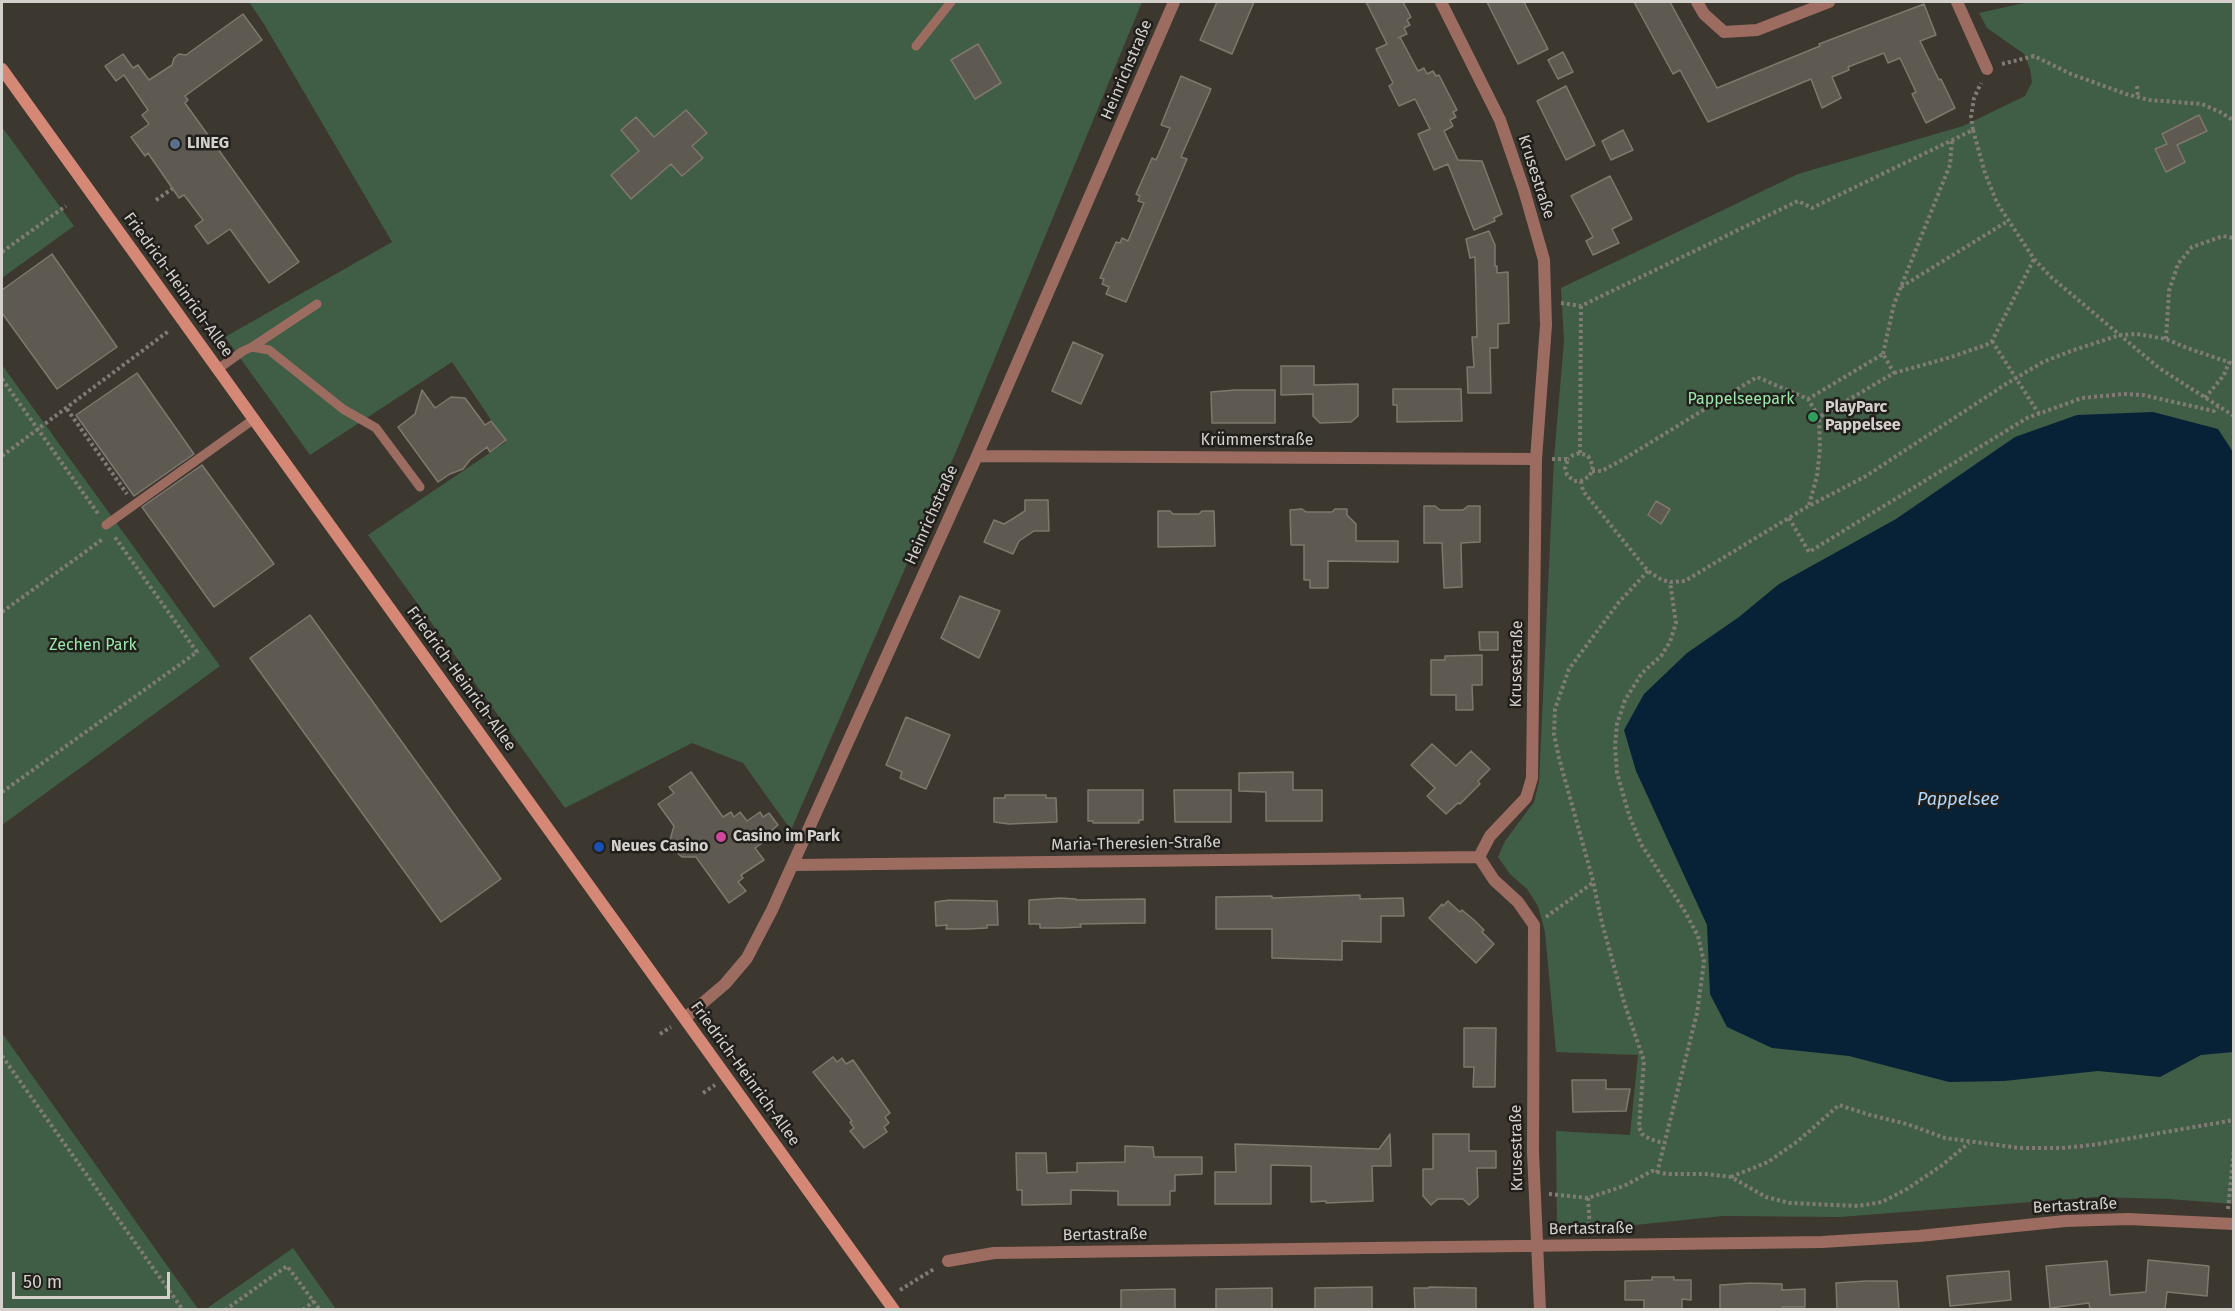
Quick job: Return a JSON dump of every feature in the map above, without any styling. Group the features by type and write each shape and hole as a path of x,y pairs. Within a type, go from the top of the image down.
{"main road":[{"name":"Friedrich-Heinrich-Allee","path":"2,69 894,1310"}],"street":[{"name":"Heinrichstraße","path":"685,1018 725,984 747,958 793,865 977,456 1174,2"},
{"name":"Krusestraße","path":"1441,2 1500,120 1524,190 1544,260 1546,325 1536,459 1532,778 1526,798 1490,836 1479,857"},
{"path":"1698,2 1704,14 1724,32 1756,30 1829,2"},
{"path":"1957,2 1987,69"},
{"name":"Krümmerstraße","path":"977,456 1536,459"},
{"path":"1479,857 1494,880 1518,903 1534,925"},
{"name":"Maria-Theresien-Straße","path":"793,865 1479,857"},
{"name":"Krusestraße","path":"1534,925 1534,1192 1539,1246 1540,1310"},
{"name":"Bertastraße","path":"948,1261 994,1252 1822,1242 1919,1236 2065,1221 2128,1219 2230,1224"}],"lane":[{"path":"916,46 951,2"},
{"path":"218,369 317,304"},
{"path":"252,347 269,350 343,410 376,428 420,487"},
{"path":"106,525 254,419"}],"path":[{"path":"2234,121 2202,104 2138,97 2089,81 2034,57 1987,69 1974,98 1971,117 1985,173 1997,203 2034,259 2159,368 2234,416"},
{"path":"2137,86 2138,97"},
{"path":"1545,300 1581,306 1798,201 1812,208 1973,130"},
{"path":"1894,373 1883,354 1894,304 1950,165 1952,140"},
{"path":"156,200 172,189"},
{"path":"2,252 66,206"},
{"path":"1901,287 2008,221"},
{"path":"2166,339 2169,291 2178,264 2192,247 2223,236 2234,238"},
{"path":"1819,417 1894,373 1952,357 1992,341 2034,259"},
{"path":"1580,453 1581,306"},
{"path":"2,456 183,320"},
{"path":"1581,481 1583,491 1648,571 1670,582 1685,580 1809,506 1866,476 2043,362 2120,335 2137,334 2166,339 2231,363 2205,398"},
{"path":"1992,341 2039,414"},
{"path":"1808,399 1883,354"},
{"path":"1592,471 1602,471 1619,462 1758,377 1808,399 1819,417 1820,449 1817,476 1809,506"},
{"path":"2,379 106,525"},
{"path":"1789,518 1809,552 2027,418 2082,399 2124,394 2155,397 2214,411 2218,406"},
{"path":"67,409 135,504"},
{"path":"1580,453 1588,456 1593,466 1592,471 1590,476 1581,481 1574,481 1565,468 1568,459 1580,453"},
{"path":"1536,459 1568,459"},
{"path":"2,612 112,533 197,652 2,792"},
{"path":"1648,571 1619,602 1569,669 1555,709 1554,735 1605,934 1644,1061 1639,1127 1642,1134 1663,1143"},
{"path":"1657,1173 1697,1013 1704,962 1694,927 1641,844 1629,815 1617,773 1615,746 1617,724 1624,700 1642,673 1661,656 1670,642 1676,623 1670,582"},
{"path":"1534,925 1593,882"},
{"path":"2,1056 183,1310"},
{"path":"1731,1177 1768,1162 1798,1141 1839,1104 1945,1138 2020,1148 2092,1145 2234,1120"},
{"path":"1534,1192 1588,1198 1624,1186 1652,1171 1667,1174 1706,1174 1731,1177 1766,1197 1790,1203 1858,1206 1882,1202 1907,1189 1941,1166 1970,1142"},
{"path":"2230,1224 2234,1150"},
{"path":"1588,1198 1591,1246"},
{"path":"886,1299 948,1261"},
{"path":"225,1310 287,1266 320,1310"},
{"path":"303,1310 314,1301"}],"green space":[{"path":"249,2 1142,2 961,440 791,830 743,763 692,743 565,808 368,535 506,442 452,362 310,455 225,337 392,242"},
{"name":"Pappelseepark","path":"2028,2 2233,2 2233,1204 2095,1197 1840,1217 1723,1216 1557,1233 1556,1131 1630,1135 1638,1055 1556,1052 1545,932 1538,906 1527,889 1510,874 1498,857 1505,841 1534,802 1539,782 1554,458 1564,341 1561,288 1798,174 1963,126 2025,96 2032,82 2024,54 1987,28 1979,13"},
{"path":"2,127 74,226 2,278"},
{"name":"Zechen Park","path":"2,365 220,666 2,825"},
{"path":"2,1033 198,1309 2,1309"},
{"path":"293,1248 336,1309 206,1309"}],"water":[{"name":"Pappelsee","path":"2153,412 2218,429 2233,452 2233,1052 2201,1055 2160,1077 2098,1071 2004,1081 1949,1082 1849,1056 1772,1048 1727,1027 1710,994 1707,925 1636,771 1624,730 1644,694 1687,653 1739,617 1779,584 1896,519 2015,437 2077,415"}],"building":[{"path":"1217,2 1254,2 1232,54 1200,40"},
{"path":"1366,2 1403,2 1411,17 1407,20 1410,25 1404,28 1407,34 1400,37 1418,71 1424,68 1427,74 1433,71 1436,76 1439,75 1457,110 1453,112 1456,117 1450,120 1453,126 1444,131 1458,160 1482,161 1502,214 1494,218 1495,221 1474,230 1448,164 1434,170 1418,134 1430,129 1415,99 1399,106 1389,86 1393,83 1376,49 1387,44"},
{"path":"1487,2 1524,2 1548,49 1518,64"},
{"path":"1634,2 1670,2 1717,88 1820,46 1819,44 1924,4 1936,35 1920,41 1955,108 1926,123 1912,94 1916,92 1900,58 1888,63 1884,53 1848,67 1849,70 1832,77 1841,98 1822,108 1811,79 1708,122 1680,70 1673,74"},
{"name":"LINEG","path":"243,14 262,40 185,96 188,100 185,103 299,262 269,283 230,229 208,244 195,226 203,220 184,195 179,198 148,153 145,156 131,137 149,124 142,115 148,110 124,75 116,81 105,66 123,54 133,68 138,65 149,80 172,65 174,58 179,54 186,55"},
{"path":"978,44 1001,83 975,99 951,60"},
{"path":"1563,52 1573,72 1558,79 1548,60"},
{"path":"1181,76 1211,89 1181,157 1187,159 1126,302 1106,294 1109,287 1102,284 1104,279 1100,278 1116,242 1120,243 1122,238 1128,241 1144,203 1138,201 1140,196 1136,194 1152,158 1156,160 1170,128 1161,125"},
{"path":"1566,86 1595,145 1566,160 1537,101"},
{"path":"686,110 707,133 692,146 703,158 682,176 671,164 631,199 611,175 639,151 621,130 636,117 654,137"},
{"path":"2199,115 2207,131 2177,145 2185,162 2166,172 2155,149 2167,144 2162,134"},
{"path":"1623,130 1633,150 1611,160 1602,141"},
{"path":"1610,176 1632,219 1612,229 1619,243 1593,255 1586,241 1593,237 1571,196"},
{"path":"1489,231 1495,245 1497,273 1508,272 1509,323 1498,324 1498,348 1490,348 1491,393 1468,393 1467,367 1474,367 1472,337 1477,337 1475,257 1470,258 1466,239"},
{"path":"52,254 117,347 57,389 2,313 2,290"},
{"path":"1073,342 1103,355 1081,404 1052,391"},
{"path":"1281,366 1314,366 1314,385 1358,384 1358,416 1351,422 1320,423 1313,416 1313,394 1281,395"},
{"path":"137,373 194,454 134,496 76,415"},
{"path":"1393,389 1461,389 1462,421 1397,422 1397,405 1393,405"},
{"path":"422,390 435,408 451,397 465,398 485,425 491,421 506,440 490,452 487,447 470,460 463,469 438,482 398,427 415,414"},
{"path":"1275,390 1275,423 1212,423 1211,392"},
{"path":"202,465 274,564 214,607 142,507"},
{"path":"1025,500 1048,500 1049,531 1034,531 1019,541 1013,554 984,542 994,520 1004,524 1025,511"},
{"path":"1656,501 1670,509 1661,524 1648,515"},
{"path":"1424,506 1435,506 1440,510 1463,510 1468,506 1480,506 1480,542 1461,543 1462,587 1444,588 1442,543 1424,543"},
{"path":"1302,509 1306,512 1332,512 1335,509 1347,509 1347,515 1356,524 1356,541 1398,541 1398,562 1328,561 1328,588 1310,588 1310,580 1304,580 1304,545 1291,545 1290,510"},
{"path":"1158,511 1170,511 1173,514 1199,514 1202,511 1214,511 1215,546 1158,547"},
{"path":"960,596 1000,611 979,658 941,638"},
{"path":"310,615 501,879 441,922 250,658"},
{"path":"1479,632 1498,632 1498,650 1480,650"},
{"path":"1482,655 1482,685 1472,685 1473,710 1456,710 1456,695 1431,695 1431,660 1445,660 1445,656"},
{"path":"906,717 950,735 926,789 900,778 902,772 886,765"},
{"path":"1432,744 1456,766 1471,751 1490,769 1478,781 1480,784 1446,814 1427,796 1435,788 1411,765"},
{"name":"Casino im Park","path":"691,772 723,817 731,812 734,817 740,812 747,821 760,812 763,817 769,813 778,825 772,830 776,834 755,848 764,860 741,875 743,878 738,882 746,891 729,903 696,857 682,857 672,848 670,840 674,826 658,804 674,793 669,787"},
{"path":"1293,772 1293,790 1322,790 1322,821 1266,821 1266,792 1239,791 1239,773"},
{"path":"1088,790 1143,790 1143,820 1139,820 1139,823 1093,823 1093,821 1088,821"},
{"path":"1174,790 1231,790 1231,822 1175,822"},
{"path":"1005,795 1046,795 1046,798 1056,798 1057,822 1009,824 994,822 994,798 1005,798"},
{"path":"1360,895 1360,899 1403,898 1404,916 1381,916 1381,942 1342,941 1342,960 1272,958 1272,929 1216,929 1216,897"},
{"path":"1060,898 1076,900 1145,899 1145,923 1080,924 1081,927 1060,928 1040,928 1040,924 1029,924 1029,900"},
{"path":"997,901 998,925 967,929 946,929 947,925 936,926 935,902"},
{"path":"1448,901 1460,912 1462,910 1474,920 1494,944 1476,963 1429,918"},
{"path":"1464,1028 1496,1028 1495,1087 1473,1087 1474,1067 1464,1067"},
{"path":"833,1057 837,1062 842,1058 846,1064 853,1060 890,1113 885,1117 889,1123 884,1127 887,1132 864,1148 850,1131 854,1128 850,1122 852,1121 813,1072"},
{"path":"1572,1080 1606,1080 1606,1089 1630,1089 1626,1111 1573,1112"},
{"path":"1390,1134 1391,1166 1372,1166 1373,1201 1311,1202 1311,1166 1271,1165 1271,1204 1215,1204 1215,1172 1236,1172 1235,1144 1379,1149"},
{"path":"1433,1134 1469,1134 1469,1151 1496,1151 1496,1168 1477,1168 1478,1197 1469,1205 1463,1199 1438,1199 1431,1205 1423,1196 1423,1169 1433,1169"},
{"path":"1125,1146 1153,1147 1154,1157 1202,1157 1202,1174 1175,1175 1175,1191 1170,1191 1170,1205 1118,1205 1118,1191 1071,1190 1071,1204 1022,1205 1022,1190 1017,1190 1016,1153 1046,1153 1047,1173 1077,1172 1077,1163 1125,1162"},
{"path":"2148,1260 2209,1266 2207,1296 2167,1292 2165,1310 2090,1310 2089,1303 2050,1308 2046,1266 2107,1261 2110,1295 2146,1292"},
{"path":"2009,1271 2011,1300 1950,1306 1947,1276"},
{"path":"1652,1277 1691,1280 1691,1300 1682,1299 1682,1310 1644,1310 1644,1300 1625,1300 1625,1281 1652,1280"},
{"path":"1897,1281 1899,1310 1837,1309 1836,1283"},
{"path":"1782,1284 1782,1290 1805,1289 1805,1307 1782,1307 1782,1310 1720,1310 1720,1285"},
{"path":"1372,1287 1372,1310 1315,1310 1315,1288"},
{"path":"1272,1288 1272,1310 1216,1310 1216,1289"},
{"path":"1414,1288 1476,1288 1476,1310 1415,1310"},
{"path":"1175,1289 1175,1310 1121,1310 1121,1290"}],"place":[{"name":"LINEG","path":"175,144"},
{"name":"PlayParc Pappelsee","path":"1813,417"},
{"name":"Casino im Park","path":"721,837"},
{"name":"Neues Casino","path":"599,847"}]}
